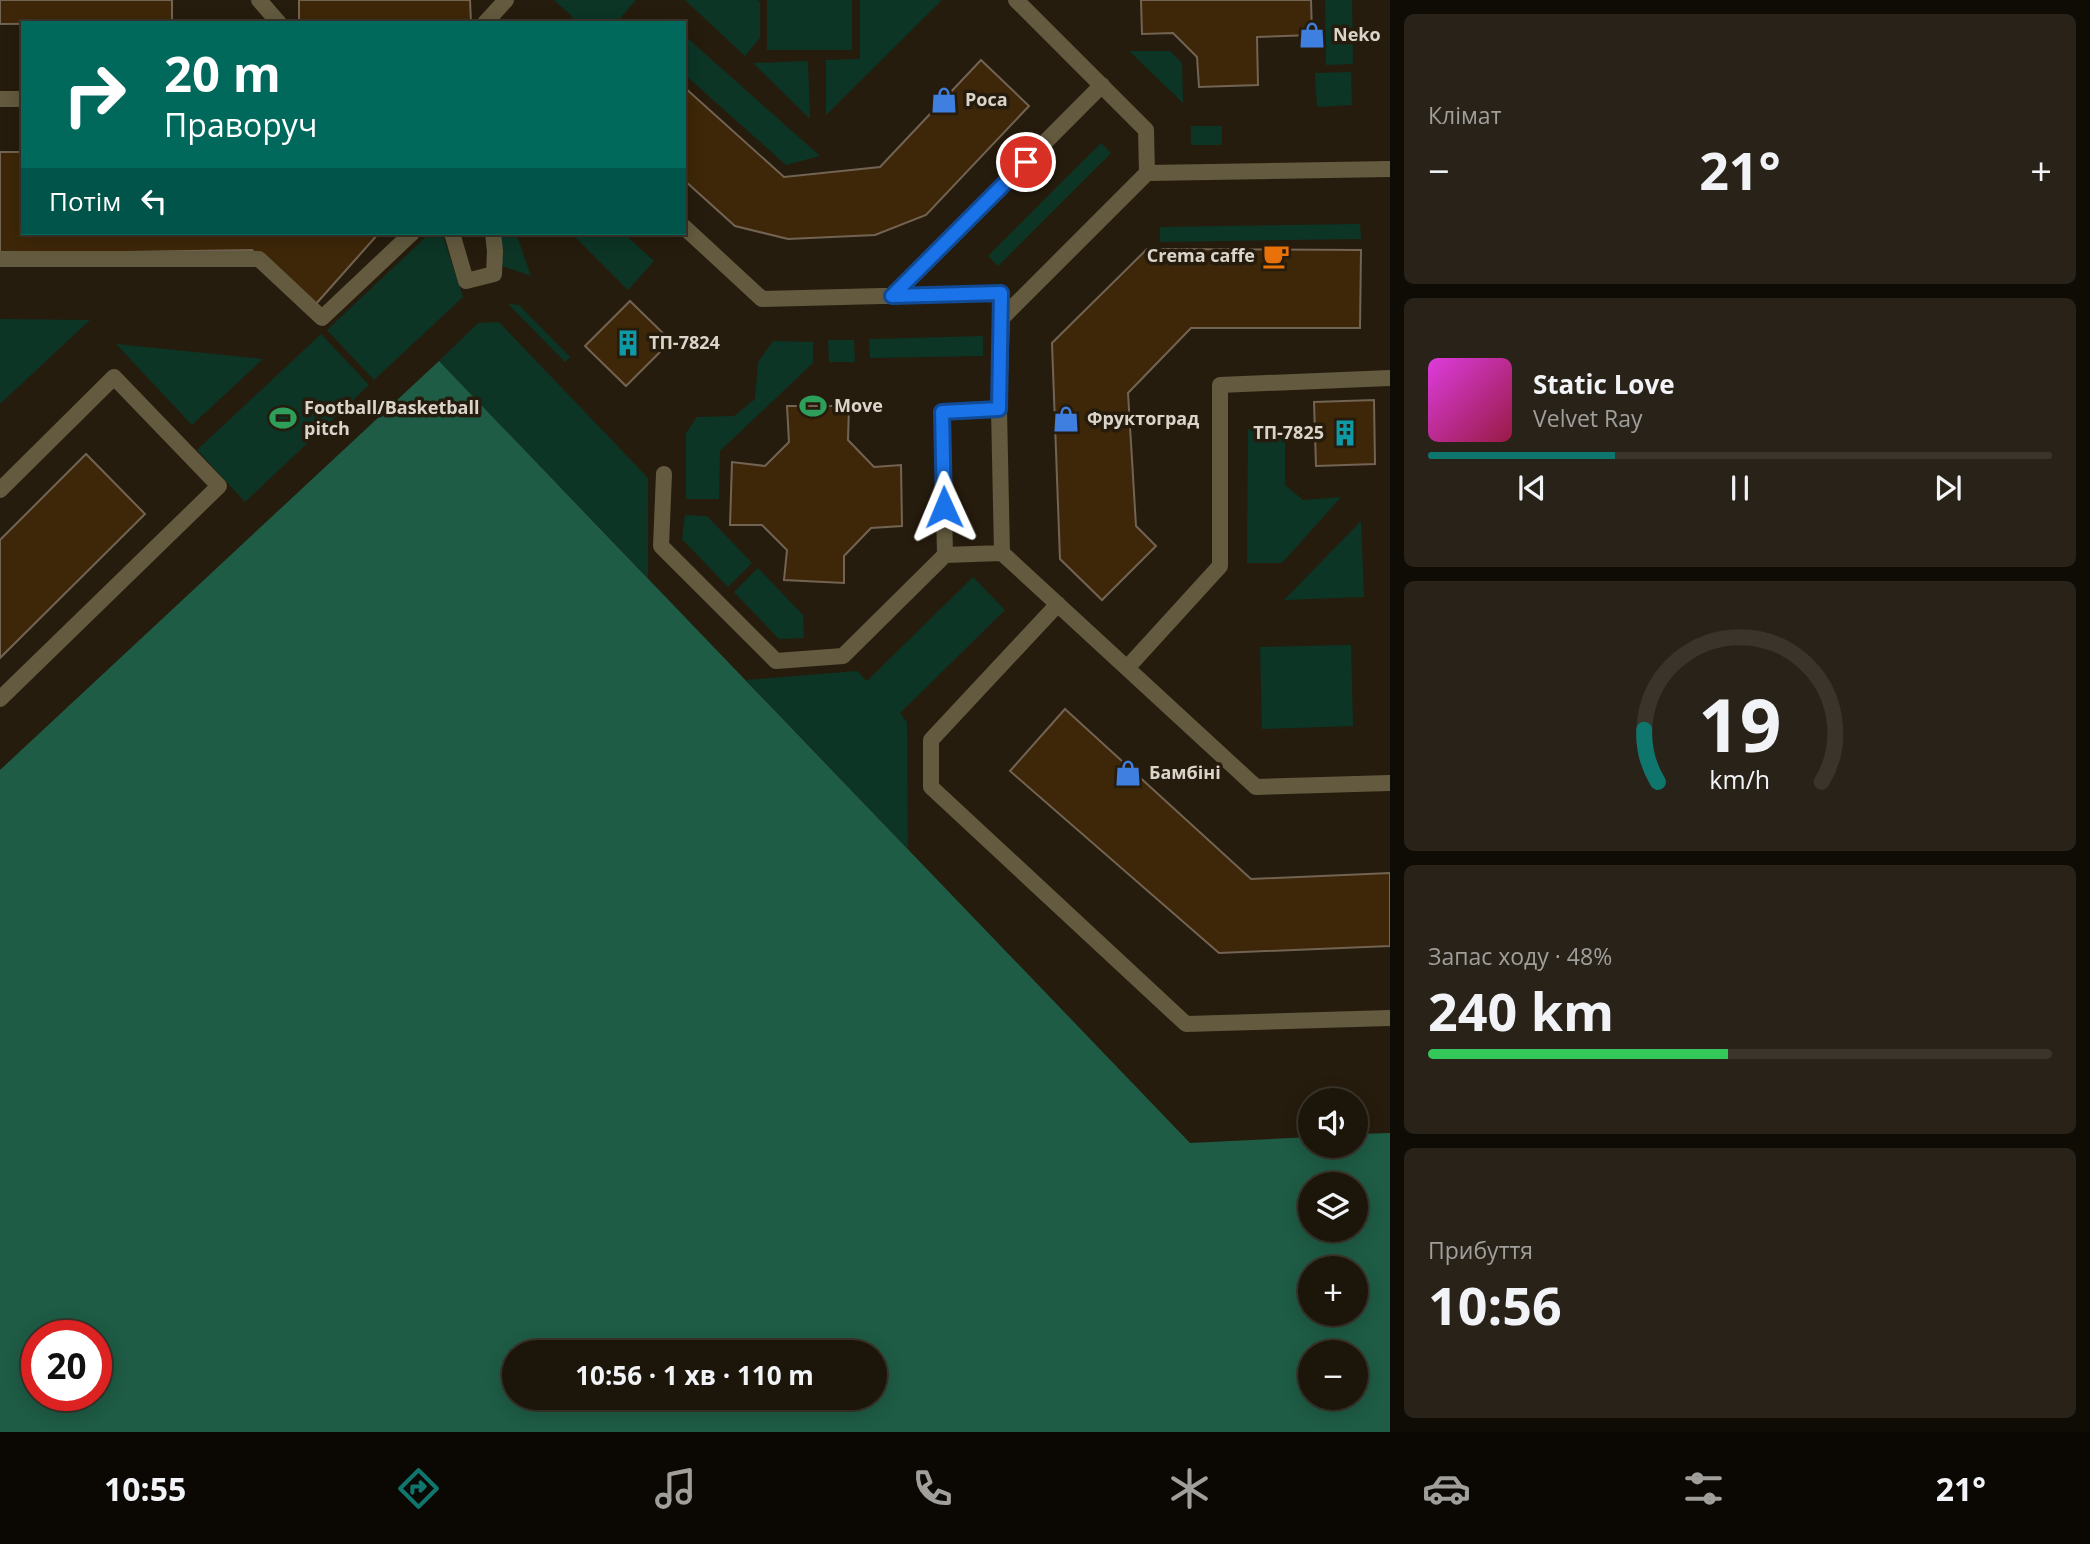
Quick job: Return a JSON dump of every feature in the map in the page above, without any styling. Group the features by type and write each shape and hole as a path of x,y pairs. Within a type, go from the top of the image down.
{"lane":[{"path":"258,0 277,21"},
{"path":"487,21 506,0"},
{"path":"1016,0 1146,130 1147,173"},
{"path":"892,296 1102,86"},
{"path":"0,99 21,99"},
{"path":"1002,318 1147,173 1390,169"},
{"path":"686,229 762,299 1001,293 999,409 1002,553"},
{"path":"0,260 259,258 322,317 410,235"},
{"path":"453,235 466,281 494,274 493,235"},
{"path":"0,490 114,377 219,486 0,699"},
{"path":"1127,668 1220,566 1220,385 1390,378"},
{"path":"945,555 942,412 999,409"},
{"path":"664,474 661,546 776,661 843,656 945,555 1002,553 1256,787 1390,783"},
{"path":"1058,604 931,740 931,787 1186,1024 1390,1018"}],"green space":[{"path":"554,0 636,0 618,21 570,21 573,17"},
{"path":"685,0 757,0 760,2 760,38 745,56"},
{"path":"767,0 852,0 852,50 767,50"},
{"path":"860,0 942,0 826,115 826,60 860,59"},
{"path":"1325,0 1352,0 1353,64 1326,65"},
{"path":"686,37 820,156 786,165 686,76"},
{"path":"1129,51 1170,51 1182,63 1183,103"},
{"path":"808,61 810,119 753,63"},
{"path":"1351,72 1352,105 1317,107 1315,73"},
{"path":"1191,126 1222,126 1222,145 1191,145"},
{"path":"1101,143 1111,153 998,266 988,256"},
{"path":"1360,224 1361,239 1160,242 1160,227"},
{"path":"428,235 443,235 463,297 374,380 327,330"},
{"path":"501,235 517,235 531,276 502,266"},
{"path":"573,235 625,235 654,261 628,290"},
{"path":"508,304 519,305 570,357 565,362"},
{"path":"0,319 90,320 0,404"},
{"path":"499,322 648,478 648,578 439,361 478,323"},
{"name":"Football/Basketball pitch","path":"321,334 369,385 245,502 197,450"},
{"path":"983,336 983,356 870,358 869,339"},
{"path":"828,340 854,340 855,362 829,362"},
{"path":"773,341 813,342 813,363 720,451 719,499 686,499 686,433 697,417 734,416 755,399 758,362"},
{"path":"116,344 263,359 192,425"},
{"path":"439,361 1190,1143 1298,1138 1298,1158 1368,1158 1368,1134 1390,1133 1390,1432 0,1432 0,770"},
{"path":"1248,429 1285,429 1285,485 1303,500 1341,497 1282,563 1247,563"},
{"path":"685,515 707,516 752,563 728,587 682,539"},
{"path":"1361,521 1364,597 1284,600"},
{"path":"758,568 803,615 804,638 779,639 734,592"},
{"path":"973,577 1005,610 900,713 907,722 908,849 746,680 857,671 867,681"},
{"path":"1351,645 1353,726 1262,729 1260,647"}],"building":[{"path":"0,0 172,0 172,21 21,21 21,24 0,24"},
{"path":"299,0 470,0 471,21 299,21"},
{"path":"1141,0 1311,0 1312,35 1257,37 1258,85 1199,87 1197,57 1173,33 1142,34"},
{"path":"981,60 1029,106 926,215 875,235 788,239 735,226 686,182 686,89 784,177 880,167"},
{"path":"0,152 21,152 21,235 377,235 315,305 252,250 0,254"},
{"path":"1147,249 1361,250 1360,328 1191,328 1128,393 1136,526 1156,546 1102,600 1060,559 1052,343"},
{"name":"ТП-7824","path":"630,301 671,341 626,386 585,346"},
{"name":"ТП-7825","path":"1374,400 1375,464 1316,466 1314,402"},
{"path":"787,406 849,406 848,440 874,467 901,465 902,526 871,528 844,556 844,583 784,580 787,550 762,525 730,525 732,462 765,466 789,442"},
{"path":"86,454 145,514 0,658 0,540"},
{"path":"1065,709 1251,879 1390,873 1390,946 1219,953 1010,771"}],"place":[{"name":"Neko","path":"1312,35"},
{"name":"Роса","path":"944,100"},
{"name":"Crema caffe","path":"1276,256"},
{"name":"ТП-7824","path":"628,343"},
{"name":"Move","path":"813,406"},
{"name":"Football/Basketball pitch","path":"283,418"},
{"name":"Фруктоград","path":"1066,419"},
{"name":"ТП-7825","path":"1345,433"},
{"name":"Бамбіні","path":"1128,773"}],"route":[{"path":"944,507 942,412 999,409 1001,293 892,296 1026,162"}]}
